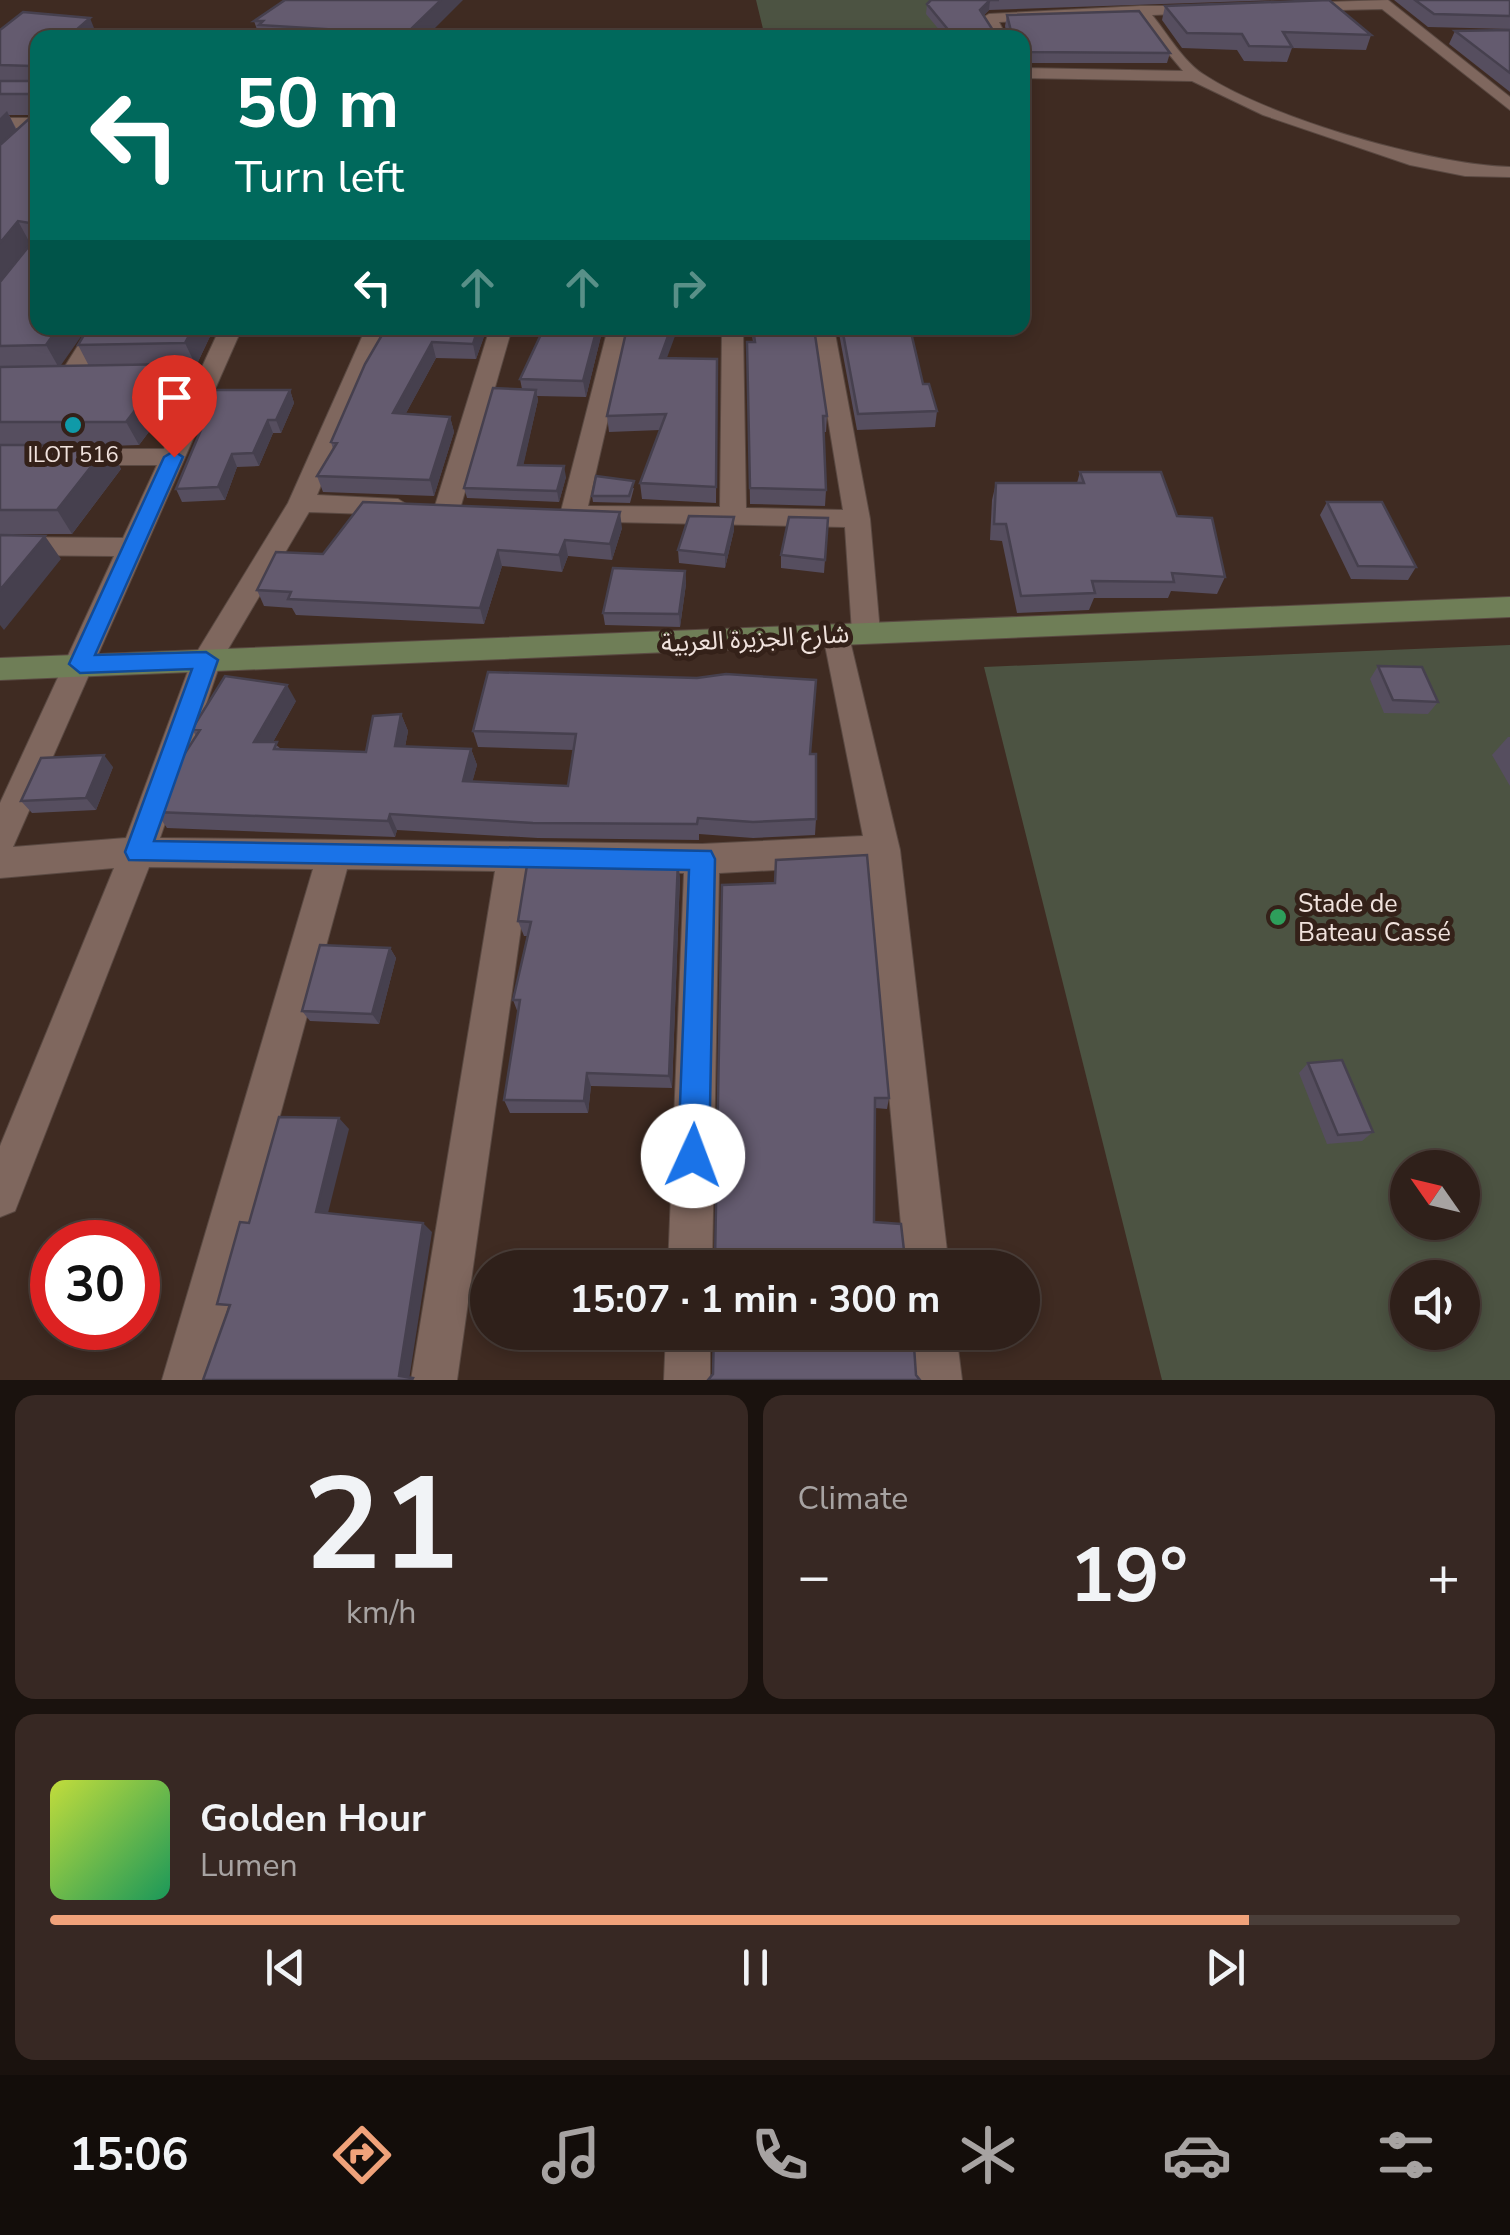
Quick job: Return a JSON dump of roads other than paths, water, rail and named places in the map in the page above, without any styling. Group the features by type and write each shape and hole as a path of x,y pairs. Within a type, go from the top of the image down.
{"street":[{"path":"1271,8 1381,3 1506,97"},
{"path":"996,30 989,18 1215,8"},
{"path":"1140,10 1194,76"},
{"path":"1422,36 1456,36"},
{"path":"1030,73 1194,76 1269,111 1416,161 1466,171 1510,172"},
{"path":"0,123 30,128"},
{"path":"94,335 59,379 103,378"},
{"path":"0,838 227,335"},
{"path":"0,1196 138,852 206,660 302,503 374,335"},
{"path":"302,503 456,510 499,335"},
{"path":"616,335 564,515 857,519"},
{"path":"733,335 733,516"},
{"path":"825,335 857,519 851,633 883,850 926,1250"},
{"path":"174,377 210,376"},
{"path":"0,457 174,457"},
{"path":"0,546 133,546"},
{"name":"شارع الجزيرة العربية","path":"0,669 1510,607"},
{"path":"0,863 138,852 702,859 883,850"},
{"path":"186,1380 334,855"},
{"path":"434,1380 514,856"},
{"path":"691,1250 702,859"},
{"path":"687,1380 688,1350"},
{"path":"936,1350 940,1380"}],"place":[{"name":"ILOT 516","path":"73,425"},
{"name":"Stade de Bateau Cassé","path":"1278,917"}]}
